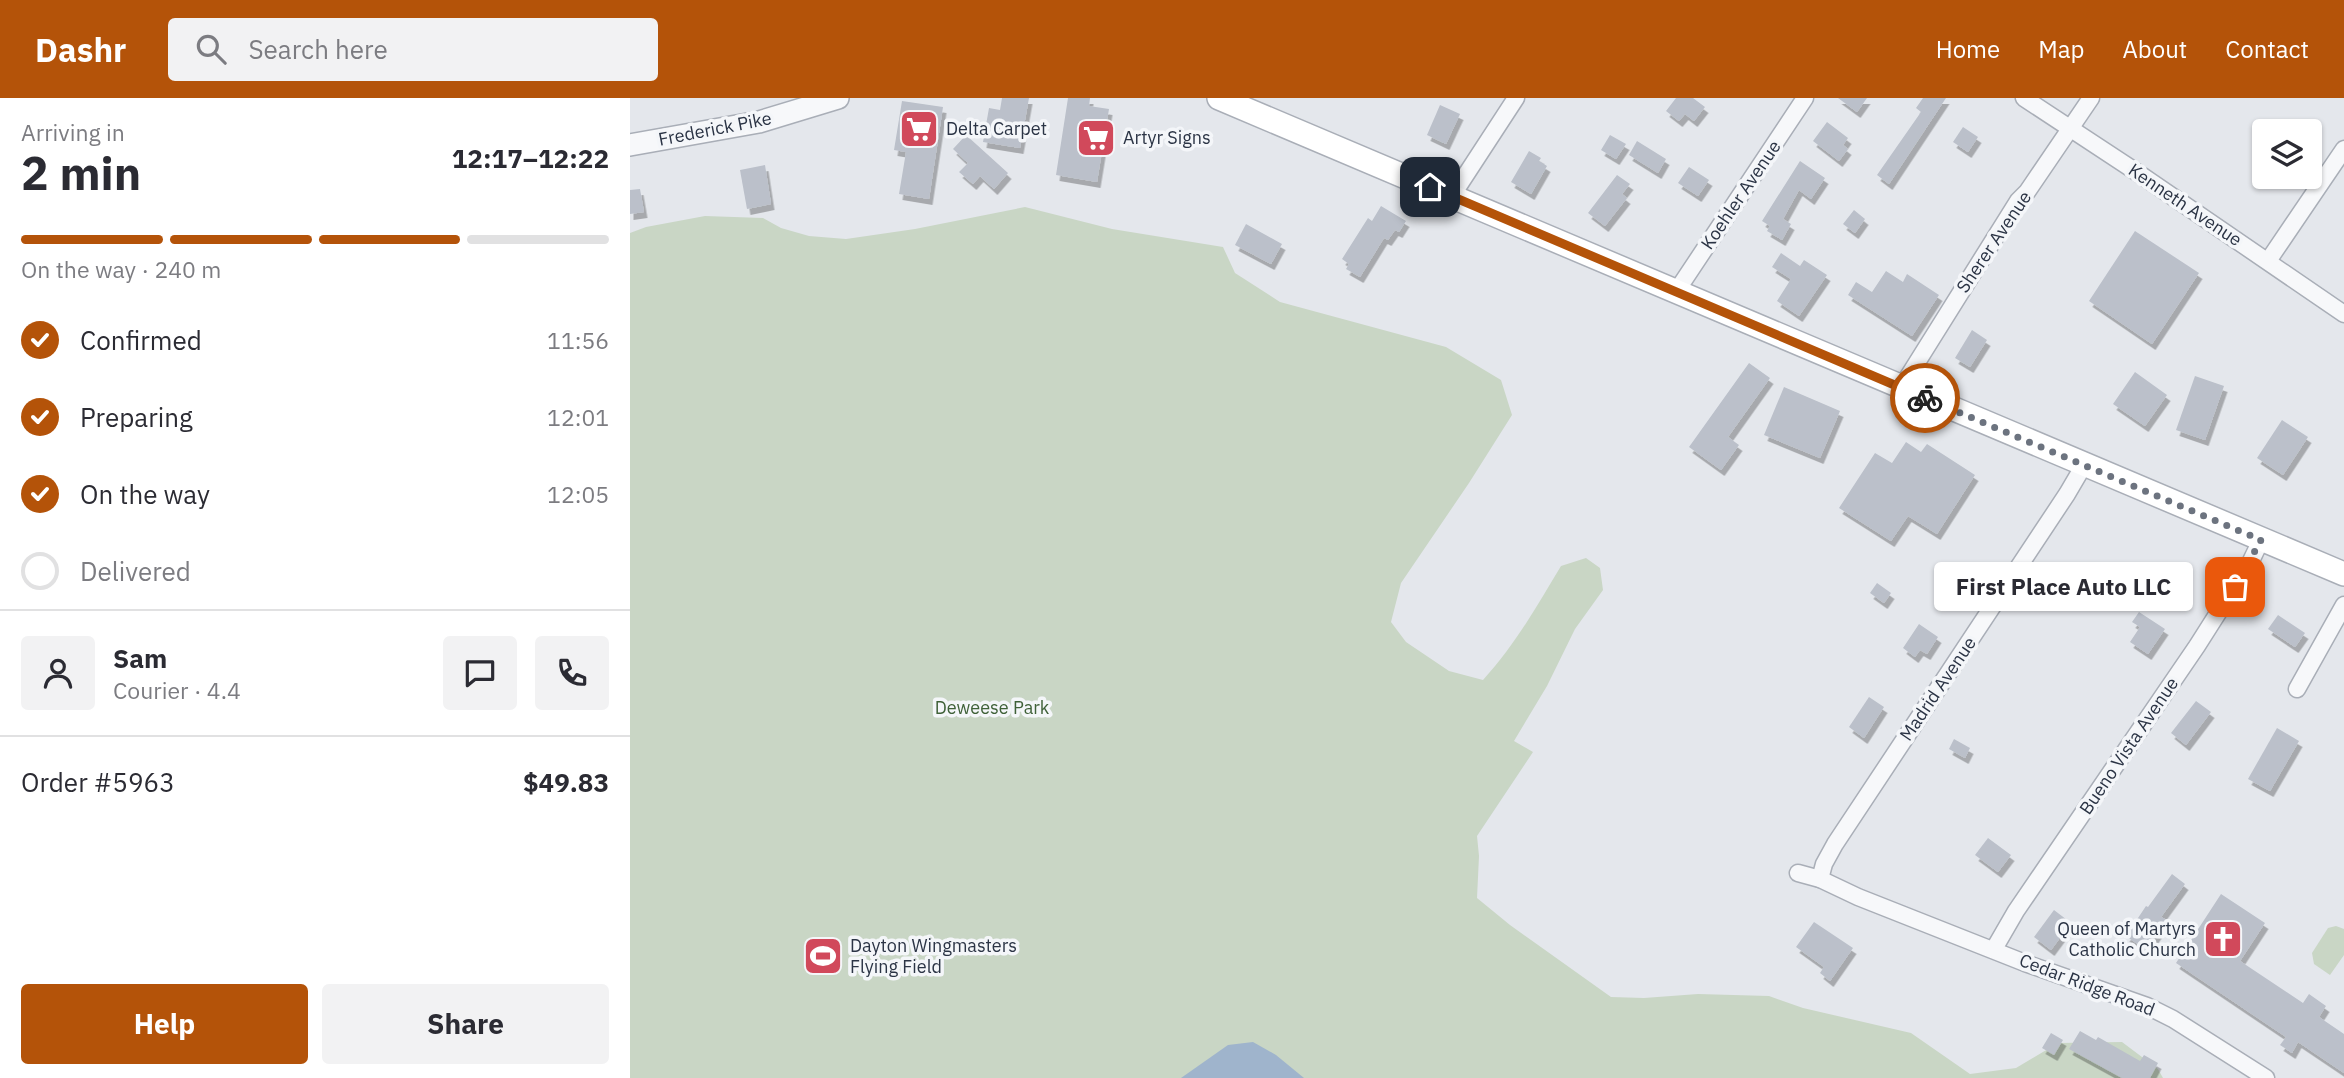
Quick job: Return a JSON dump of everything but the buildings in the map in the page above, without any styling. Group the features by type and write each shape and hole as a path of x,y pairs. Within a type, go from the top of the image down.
{"main road":[{"path":"1229,100 1901,388 2344,574"}],"street":[{"name":"Frederick Pike","path":"630,145 759,122 838,98"},
{"path":"1452,197 1516,98"},
{"name":"Koehler Avenue","path":"1676,292 1805,98"},
{"name":"Kenneth Avenue","path":"2024,98 2344,314"},
{"name":"Sherer Avenue","path":"1901,388 2018,201 2027,192 2091,98"},
{"path":"2268,261 2344,149"},
{"name":"Madrid Avenue","path":"1820,879 1824,864 1835,844 2067,495 2084,465"},
{"name":"Bueno Vista Avenue","path":"1994,949 2016,911 2204,635 2249,565 2261,540"},
{"path":"2297,689 2344,604"},
{"name":"Cedar Ridge Road","path":"1798,873 1820,879 1858,897 2025,963 2147,1006 2173,1019 2266,1078"}],"green space":[{"name":"Deweese Park","path":"1025,207 1112,229 1223,247 1235,273 1280,302 1446,347 1501,380 1512,415 1401,583 1391,622 1406,642 1449,671 1483,680 1515,639 1561,566 1586,558 1600,568 1603,590 1575,629 1547,686 1514,741 1533,752 1477,836 1477,898 1510,925 1611,997 1644,998 1698,994 1769,996 1803,1008 1911,1033 1970,1074 2016,1068 2058,1043 2122,1042 2158,1069 2163,1078 630,1078 630,233 646,227 705,216 763,218 781,228 809,236 846,239 915,229"},
{"path":"2336,926 2344,929 2344,955 2330,975 2314,964 2312,953 2328,928"}],"water":[{"path":"1253,1042 1276,1055 1304,1078 1181,1078 1228,1045"}],"way so far":[{"path":"1925,398 2261,540 2235,587"}],"place":[{"name":"Delta Carpet","path":"919,129"},
{"name":"Artyr Signs","path":"1096,138"},
{"name":"First Place Auto LLC","path":"2235,587"},
{"name":"Queen of Martyrs Catholic Church","path":"2223,939"},
{"name":"Dayton Wingmasters Flying Field","path":"823,956"}],"route":[{"path":"1430,187 1925,398"}]}
